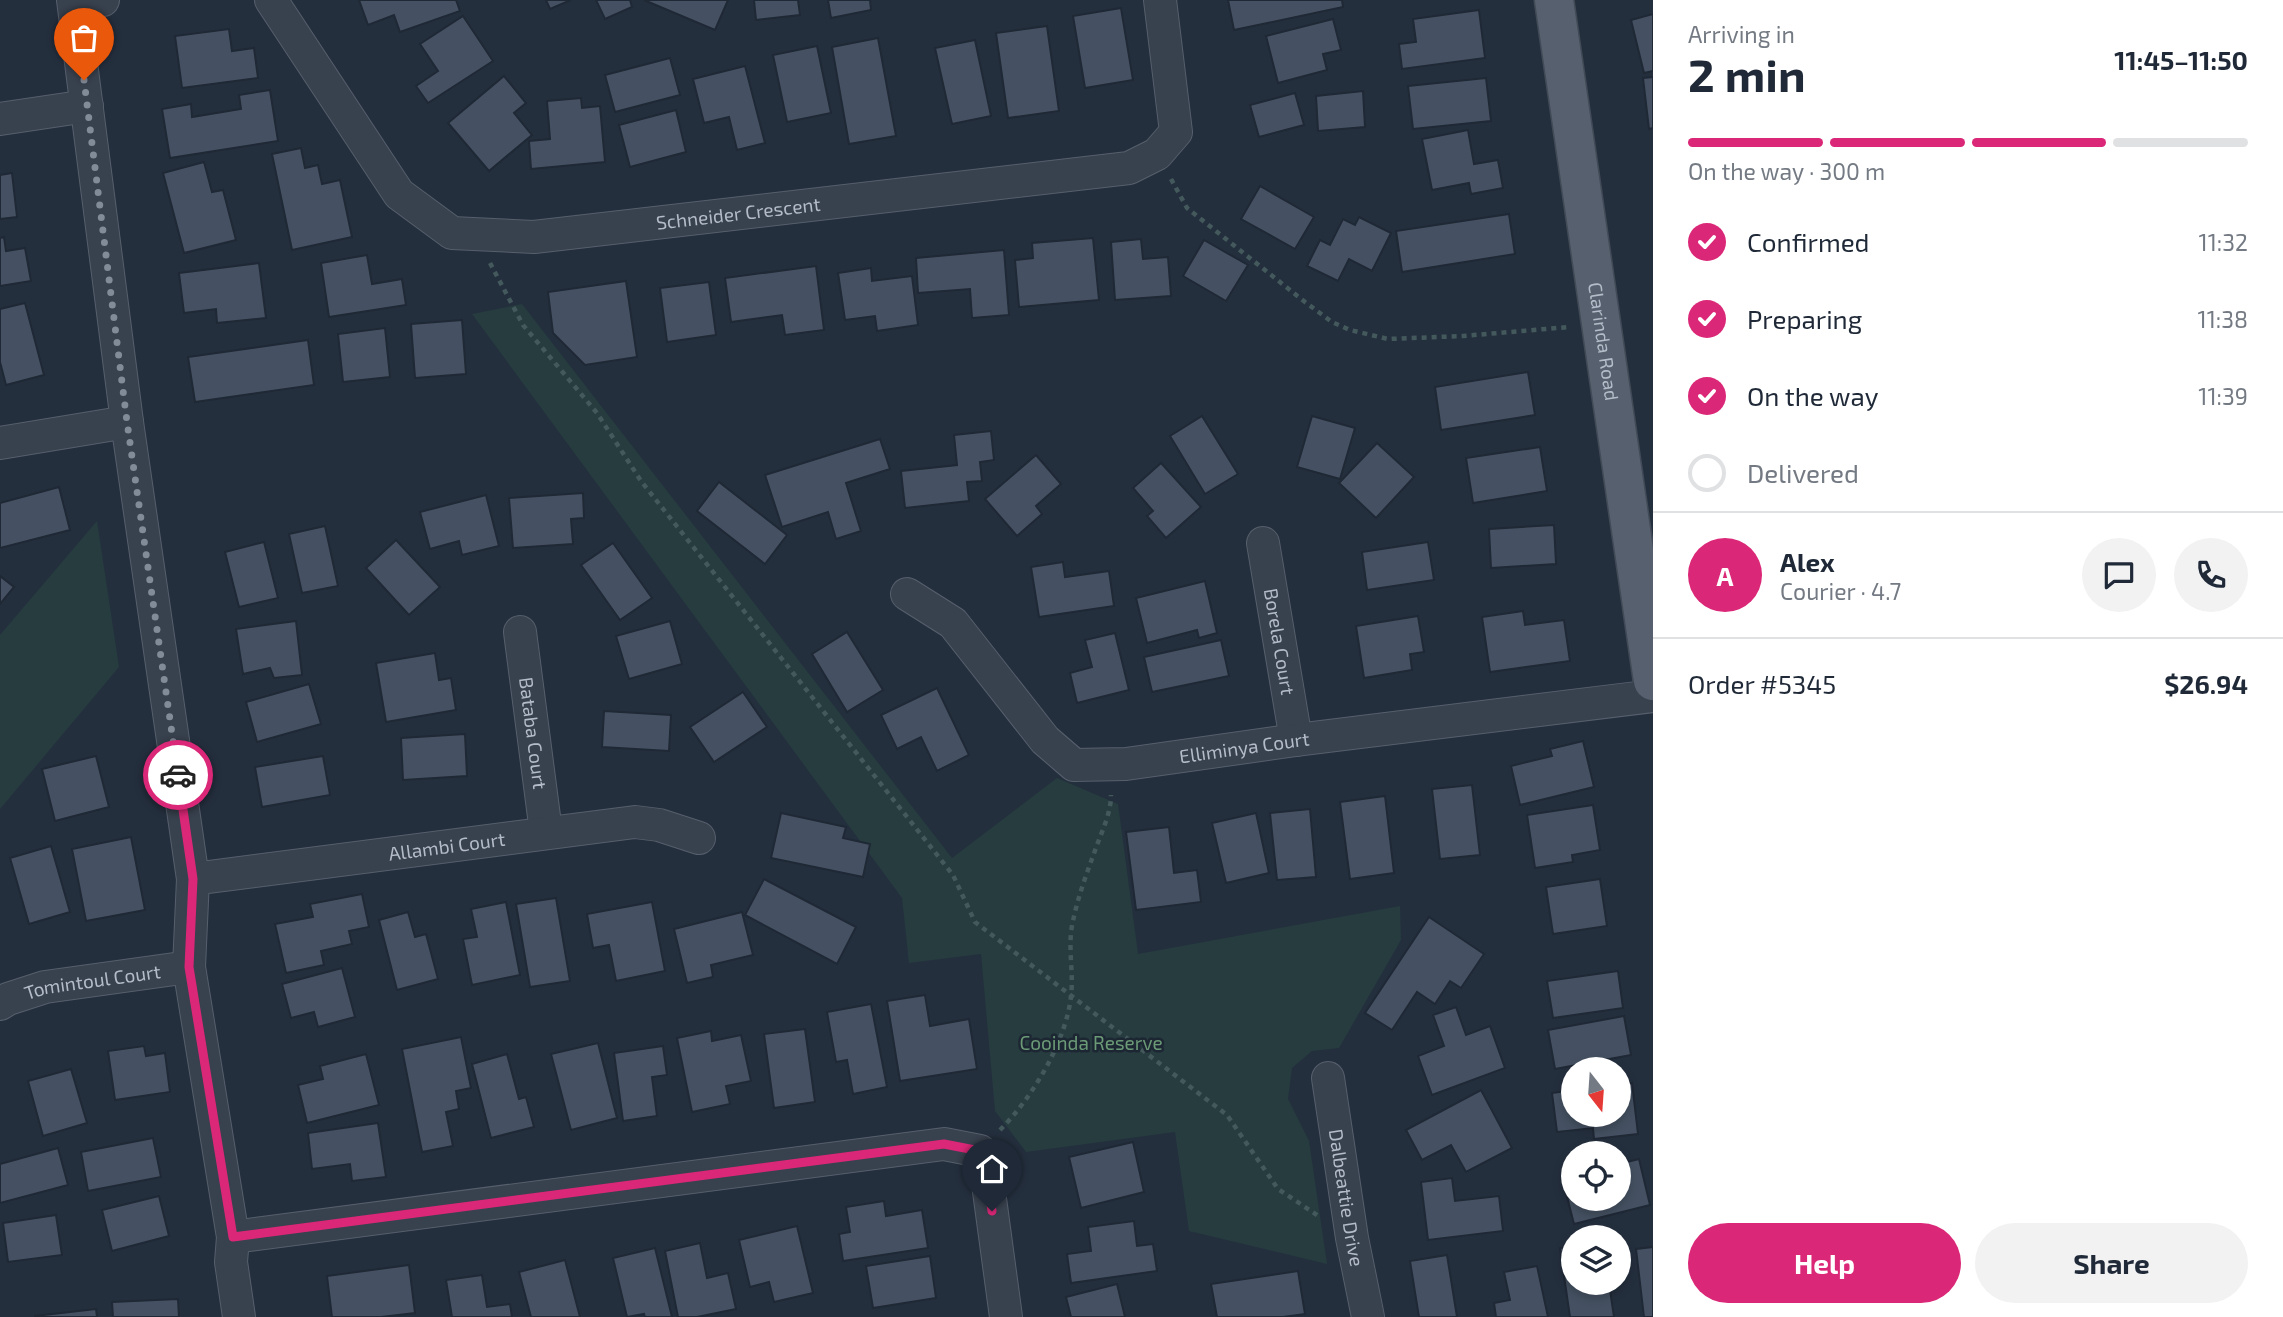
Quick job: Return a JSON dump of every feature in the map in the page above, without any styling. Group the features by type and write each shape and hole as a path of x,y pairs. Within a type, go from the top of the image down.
{"main road":[{"name":"Clarinda Road","path":"1555,0 1653,681"}],"street":[{"name":"Schneider Crescent","path":"271,0 399,194 452,233 534,237 1129,169 1157,154"},
{"path":"1157,154 1175,132 1160,0"},
{"path":"83,1 88,106 127,422 193,879 189,967 233,1237 231,1262 239,1317"},
{"path":"0,119 88,106"},
{"path":"0,443 127,422"},
{"name":"Borela Court","path":"1264,543 1296,740"},
{"name":"Elliminya Court","path":"907,594 953,623 1045,740 1073,765 1126,764 1653,696"},
{"name":"Bataba Court","path":"520,632 545,832"},
{"name":"Allambi Court","path":"193,879 635,822 659,825 699,838"},
{"name":"Tomintoul Court","path":"0,1004 45,987 189,967"},
{"name":"Dalbeattie Drive","path":"1328,1078 1352,1238 1368,1317"},
{"path":"233,1237 944,1144 980,1151 988,1184 1006,1317"}],"path":[{"path":"1157,154 1187,208 1305,302 1332,322 1350,330 1388,339 1463,336 1601,324"},
{"path":"474,234 523,325 597,413 641,481 953,875 975,922 1227,1115 1278,1189 1352,1238"},
{"path":"980,1151 1016,1114 1043,1076 1067,1016 1071,995 1072,924 1111,805 1112,764"}],"green space":[{"name":"Cooinda Reserve","path":"522,304 952,858 1057,778 1118,804 1138,954 1400,906 1401,940 1339,1048 1312,1051 1292,1068 1288,1099 1309,1141 1327,1264 1189,1231 1175,1132 1026,1152 995,1111 981,954 909,963 902,898 472,314"},
{"path":"97,521 119,667 0,809 0,635"}],"building":[{"path":"359,0 456,0 460,11 400,32 394,15 368,25"},
{"path":"546,0 571,0 550,9"},
{"path":"596,0 630,0 632,7 605,19"},
{"path":"644,0 728,0 715,30"},
{"path":"754,0 798,0 800,15 756,20"},
{"path":"828,0 870,0 871,10 831,18"},
{"path":"1228,0 1342,0 1343,7 1234,30"},
{"path":"1121,8 1133,80 1085,88 1073,16"},
{"path":"1479,10 1485,58 1402,69 1399,44 1416,42 1413,19"},
{"path":"1653,14 1653,71 1644,73 1631,20"},
{"path":"463,16 493,61 428,103 416,86 438,71 420,44"},
{"path":"1333,19 1341,50 1323,54 1327,70 1278,83 1266,36"},
{"path":"1047,26 1059,111 1008,118 996,33"},
{"path":"229,29 232,51 254,48 258,78 182,88 175,36"},
{"path":"878,38 896,136 849,144 832,47"},
{"path":"975,40 991,116 952,124 935,48"},
{"path":"817,46 831,113 787,122 773,55"},
{"path":"670,58 680,95 615,112 605,75"},
{"path":"745,66 765,143 737,150 729,117 704,123 693,79"},
{"path":"504,76 526,103 514,113 532,135 489,171 448,123"},
{"path":"1653,77 1653,128 1649,129 1643,78"},
{"path":"1486,78 1491,121 1413,129 1408,86"},
{"path":"270,90 278,141 170,158 162,109 191,104 192,117 241,109 239,95"},
{"path":"1363,91 1365,127 1318,131 1316,96"},
{"path":"1295,93 1304,125 1259,137 1250,105"},
{"path":"581,98 582,108 600,106 605,162 531,169 529,141 550,139 547,101"},
{"path":"676,110 686,152 630,167 619,125"},
{"path":"1468,130 1474,164 1498,160 1503,188 1471,194 1469,183 1432,190 1422,139"},
{"path":"301,148 305,168 318,165 322,184 340,180 352,237 292,250 272,154"},
{"path":"204,162 212,192 223,190 236,240 184,253 163,173"},
{"path":"12,173 17,217 0,219 0,175"},
{"path":"1260,186 1314,217 1295,249 1241,219"},
{"path":"1509,214 1515,254 1402,272 1396,231"},
{"path":"1359,217 1391,233 1372,271 1349,259 1338,281 1307,266 1320,240 1330,245 1343,219 1355,225"},
{"path":"4,237 6,251 25,248 31,281 0,286 0,238"},
{"path":"1093,238 1099,300 1019,307 1015,260 1033,258 1032,243"},
{"path":"1141,239 1143,259 1168,257 1171,296 1115,300 1111,242"},
{"path":"1204,240 1248,265 1226,301 1183,276"},
{"path":"1004,250 1009,315 972,318 970,289 918,293 916,258"},
{"path":"367,255 372,284 402,279 406,305 329,317 321,263"},
{"path":"259,263 266,318 217,323 216,309 184,313 179,273"},
{"path":"816,266 824,330 785,335 782,315 731,322 725,278"},
{"path":"871,268 872,281 912,276 918,325 877,331 875,316 845,320 838,273"},
{"path":"626,281 637,357 585,365 553,333 548,292"},
{"path":"709,282 716,335 667,342 660,288"},
{"path":"25,303 44,375 6,385 0,362 0,309"},
{"path":"462,320 466,374 415,378 411,324"},
{"path":"385,328 390,377 343,382 338,334"},
{"path":"308,340 314,385 195,402 188,357"},
{"path":"1528,372 1535,415 1441,430 1435,387"},
{"path":"1202,416 1238,474 1205,494 1170,436"},
{"path":"1312,416 1355,428 1340,479 1297,467"},
{"path":"991,431 994,460 980,462 982,481 967,482 969,501 905,508 901,471 957,465 954,435"},
{"path":"880,439 890,469 846,483 861,531 836,539 828,512 782,527 765,475"},
{"path":"1377,443 1414,477 1376,518 1339,483"},
{"path":"1540,447 1547,491 1473,503 1466,458"},
{"path":"1036,455 1061,484 1036,506 1042,514 1017,536 985,499"},
{"path":"1161,463 1201,507 1166,538 1147,516 1153,511 1133,488"},
{"path":"719,482 787,535 765,564 697,511"},
{"path":"59,487 70,530 0,548 0,503"},
{"path":"583,493 584,518 571,519 573,544 513,548 509,498"},
{"path":"486,495 499,546 462,555 459,541 430,549 420,512"},
{"path":"1554,525 1556,564 1491,568 1489,529"},
{"path":"325,526 338,586 302,593 289,534"},
{"path":"396,540 440,587 409,615 366,568"},
{"path":"264,542 278,598 239,607 225,552"},
{"path":"1428,542 1434,580 1367,590 1362,552"},
{"path":"613,543 652,598 620,620 581,565"},
{"path":"1063,562 1065,577 1109,571 1114,606 1039,617 1031,567"},
{"path":"0,576 14,587 0,604"},
{"path":"1205,581 1217,633 1199,638 1197,630 1147,643 1136,598"},
{"path":"1523,611 1525,625 1564,620 1570,661 1490,672 1482,617"},
{"path":"1418,616 1424,652 1410,654 1412,670 1364,678 1356,626"},
{"path":"296,621 302,675 274,678 270,668 243,674 236,629"},
{"path":"670,621 682,664 629,679 616,636"},
{"path":"847,632 883,690 847,712 812,654"},
{"path":"1115,633 1129,690 1077,703 1070,673 1092,667 1085,640"},
{"path":"1221,640 1229,676 1152,692 1144,657"},
{"path":"435,653 439,680 451,678 456,710 386,722 376,663"},
{"path":"309,684 321,724 257,742 246,702"},
{"path":"937,688 969,755 937,771 921,737 897,749 881,715"},
{"path":"743,692 767,727 714,762 690,727"},
{"path":"604,711 671,715 669,751 602,747"},
{"path":"465,734 467,776 403,780 401,738"},
{"path":"1583,741 1594,787 1520,805 1511,766 1552,756 1550,749"},
{"path":"96,756 109,807 55,821 42,769"},
{"path":"323,756 330,795 262,807 255,767"},
{"path":"1472,785 1480,855 1440,859 1432,789"},
{"path":"1385,796 1394,873 1350,879 1340,802"},
{"path":"1593,805 1600,850 1572,855 1573,862 1535,868 1527,815"},
{"path":"1310,809 1316,877 1277,880 1270,813"},
{"path":"781,813 846,827 843,838 870,844 863,877 771,858"},
{"path":"1256,813 1269,873 1226,883 1212,823"},
{"path":"1169,827 1174,873 1197,870 1201,902 1136,910 1126,832"},
{"path":"131,837 145,910 86,921 72,849"},
{"path":"51,846 70,912 29,924 10,858"},
{"path":"764,879 856,927 837,964 745,915"},
{"path":"1600,879 1607,926 1553,934 1546,887"},
{"path":"362,894 369,927 349,931 352,944 321,951 324,965 286,973 275,924 313,917 310,904"},
{"path":"556,898 570,981 530,987 516,904"},
{"path":"506,902 520,975 472,985 463,939 477,937 471,909"},
{"path":"652,902 665,971 616,981 609,945 593,948 587,914"},
{"path":"408,912 415,937 426,934 438,979 397,990 379,920"},
{"path":"742,912 753,955 711,965 713,977 687,983 674,929"},
{"path":"1429,917 1484,954 1461,988 1450,981 1435,1004 1417,992 1392,1030 1365,1013"},
{"path":"342,968 355,1017 318,1027 314,1012 291,1018 282,984"},
{"path":"1618,971 1623,1008 1553,1018 1547,981"},
{"path":"925,995 930,1026 969,1019 977,1069 900,1081 887,1001"},
{"path":"871,1004 887,1087 853,1094 847,1060 836,1062 827,1012"},
{"path":"1456,1007 1466,1035 1490,1026 1505,1068 1432,1095 1418,1056 1444,1046 1433,1015"},
{"path":"1624,1016 1631,1055 1561,1057 1561,1068 1555,1069 1548,1030"},
{"path":"805,1029 815,1102 774,1108 764,1034"},
{"path":"711,1031 712,1041 741,1035 751,1081 726,1086 730,1104 692,1112 677,1038"},
{"path":"461,1037 471,1088 456,1091 459,1109 446,1112 453,1146 422,1152 402,1049"},
{"path":"598,1043 617,1118 571,1130 551,1054"},
{"path":"144,1046 146,1056 165,1053 170,1092 115,1100 108,1051"},
{"path":"663,1046 667,1075 652,1077 657,1116 623,1121 614,1053"},
{"path":"366,1054 379,1105 307,1123 298,1085 323,1079 320,1066"},
{"path":"507,1054 519,1099 526,1097 534,1127 491,1138 472,1064"},
{"path":"71,1069 87,1123 43,1136 28,1081"},
{"path":"1631,1083 1638,1134 1594,1139 1593,1128 1557,1132 1552,1093 1561,1092 1561,1127 1631,1127"},
{"path":"1481,1090 1512,1148 1466,1172 1451,1145 1422,1160 1406,1130"},
{"path":"378,1123 386,1177 352,1181 350,1164 312,1169 308,1133"},
{"path":"153,1138 161,1177 88,1191 81,1152"},
{"path":"1133,1142 1144,1192 1081,1208 1069,1157"},
{"path":"58,1148 68,1185 0,1203 0,1164"},
{"path":"1639,1159 1650,1205 1631,1210 1631,1161"},
{"path":"1452,1178 1455,1201 1499,1196 1503,1231 1428,1240 1421,1182"},
{"path":"159,1196 169,1236 112,1251 102,1210"},
{"path":"884,1201 886,1216 922,1210 928,1248 843,1261 839,1234 850,1232 846,1207"},
{"path":"1571,1211 1626,1211 1574,1224"},
{"path":"56,1215 62,1255 8,1262 3,1223"},
{"path":"1134,1221 1137,1246 1153,1244 1157,1271 1071,1283 1067,1254 1091,1251 1088,1227"},
{"path":"797,1226 813,1293 774,1302 769,1282 750,1287 739,1240"},
{"path":"700,1243 707,1278 728,1273 736,1309 697,1317 678,1317 665,1251"},
{"path":"1653,1247 1653,1317 1644,1317 1636,1249"},
{"path":"655,1248 672,1317 645,1317 644,1314 627,1317 613,1258"},
{"path":"1447,1255 1457,1317 1419,1317 1410,1261"},
{"path":"930,1256 936,1298 873,1308 866,1266"},
{"path":"565,1260 580,1317 531,1317 519,1272"},
{"path":"409,1265 415,1313 381,1317 332,1317 327,1276"},
{"path":"1537,1266 1548,1317 1496,1317 1494,1303 1510,1300 1504,1272"},
{"path":"1298,1271 1305,1314 1283,1317 1217,1317 1211,1284"},
{"path":"482,1275 487,1307 510,1304 512,1317 452,1317 446,1280"},
{"path":"1117,1284 1125,1317 1071,1317 1066,1297"},
{"path":"1567,1295 1611,1295 1614,1317 1570,1317"},
{"path":"178,1299 179,1317 113,1317 112,1302"},
{"path":"96,1309 97,1317 35,1317 35,1316"}],"way so far":[{"path":"84,80 127,422 178,775"}],"route":[{"path":"178,775 193,879 189,967 233,1237 944,1144 980,1151 992,1211"}]}
